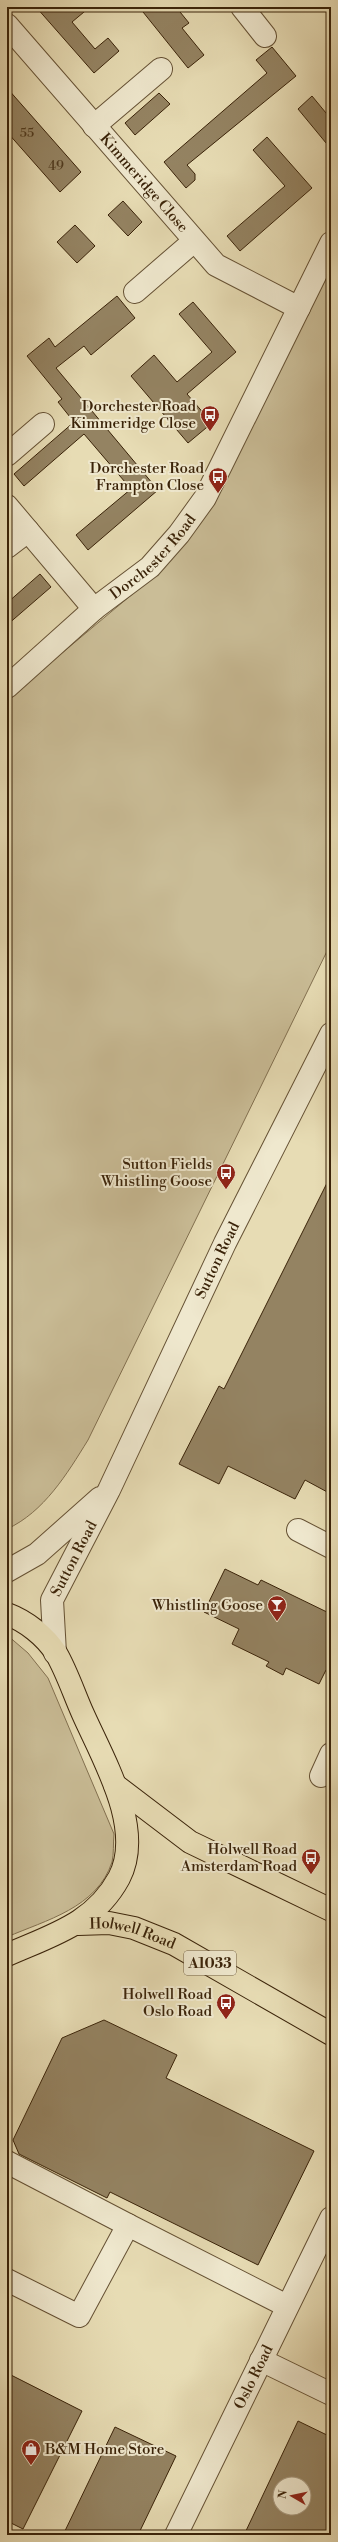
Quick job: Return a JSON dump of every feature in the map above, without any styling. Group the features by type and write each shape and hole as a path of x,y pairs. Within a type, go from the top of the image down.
{"highway":[{"path":"7,1614 29,1624 55,1653 115,1785 125,1821 128,1843 125,1860 119,1877 94,1912 78,1924 7,1955"},
{"path":"115,1785 190,1842 331,1910"},
{"name":"Holwell Road","path":"78,1924 109,1923 134,1928 174,1944 331,2034"}],"street":[{"path":"249,10 266,36"},
{"name":"Kimmeridge Close","path":"7,25 216,265 299,308"},
{"name":"Kimmeridge Close","path":"94,126 161,69"},
{"name":"Kimmeridge Close","path":"135,292 194,241"},
{"name":"Dorchester Road","path":"7,687 94,609 150,567 179,534 205,498 331,243"},
{"path":"7,455 42,424"},
{"path":"7,506 94,609"},
{"path":"7,547 28,531"},
{"name":"Sutton Road","path":"55,1653 52,1600 109,1490 225,1243 331,1034"},
{"name":"Sutton Road","path":"7,1571 37,1554 109,1490"},
{"path":"298,1530 331,1546"},
{"path":"321,1776 331,1754"},
{"path":"7,2162 287,2306"},
{"name":"Oslo Road","path":"176,2535 331,2218"},
{"path":"7,2280 79,2316 128,2225"},
{"path":"261,2360 331,2394"}],"shaded area":[{"path":"331,261 331,943 88,1440 54,1491 32,1513 7,1529 7,699 154,576"},
{"path":"7,1635 28,1653 48,1678 114,1834 112,1862 105,1878 95,1891 68,1910 53,1918 7,1937"}],"building":[{"path":"36,7 90,7 72,22 95,49 108,38 119,51 94,73"},
{"path":"139,7 176,7 189,23 182,28 204,55 188,68"},
{"path":"272,47 296,76 187,165 195,174 195,180 186,188 164,162 267,73 256,60"},
{"path":"7,88 81,172 60,192 7,132"},
{"path":"159,93 170,104 135,135 125,123"},
{"path":"312,96 331,119 331,149 298,109"},
{"path":"267,137 312,188 240,251 227,236 285,186 253,150"},
{"path":"123,201 142,222 128,236 108,215"},
{"path":"75,225 95,246 77,263 57,242"},
{"path":"117,296 135,318 91,355 84,346 56,368 158,490 88,550 76,535 131,489 84,434 24,486 14,474 74,422 58,402 62,399 27,356 49,338 55,347"},
{"path":"193,302 236,352 187,394 212,423 188,443 131,376 154,355 177,382 212,352 179,314"},
{"path":"40,574 51,587 7,625 7,603"},
{"path":"331,1175 331,1494 305,1480 295,1499 228,1466 219,1484 179,1464 219,1386 224,1389"},
{"name":"Whistling Goose","path":"225,1569 258,1585 261,1580 331,1614 331,1673 326,1670 319,1684 286,1668 283,1675 266,1666 269,1662 232,1644 239,1629 204,1612"},
{"path":"104,2020 177,2055 166,2078 314,2151 258,2265 110,2192 107,2198 19,2154 13,2140 62,2038"},
{"name":"B&M Home Store","path":"7,2373 82,2411 23,2529 7,2521"},
{"path":"298,2421 331,2437 331,2535 244,2535"},
{"path":"115,2427 176,2456 138,2535 63,2535"}],"place":[{"name":"Dorchester Road Kimmeridge Close","path":"210,432"},
{"name":"Dorchester Road Frampton Close","path":"218,494"},
{"name":"Sutton Fields Whistling Goose","path":"226,1190"},
{"name":"Whistling Goose","path":"277,1622"},
{"name":"Holwell Road Amsterdam Road","path":"311,1875"},
{"name":"Holwell Road Oslo Road","path":"226,2020"},
{"name":"B&M Home Store","path":"31,2466"}]}
